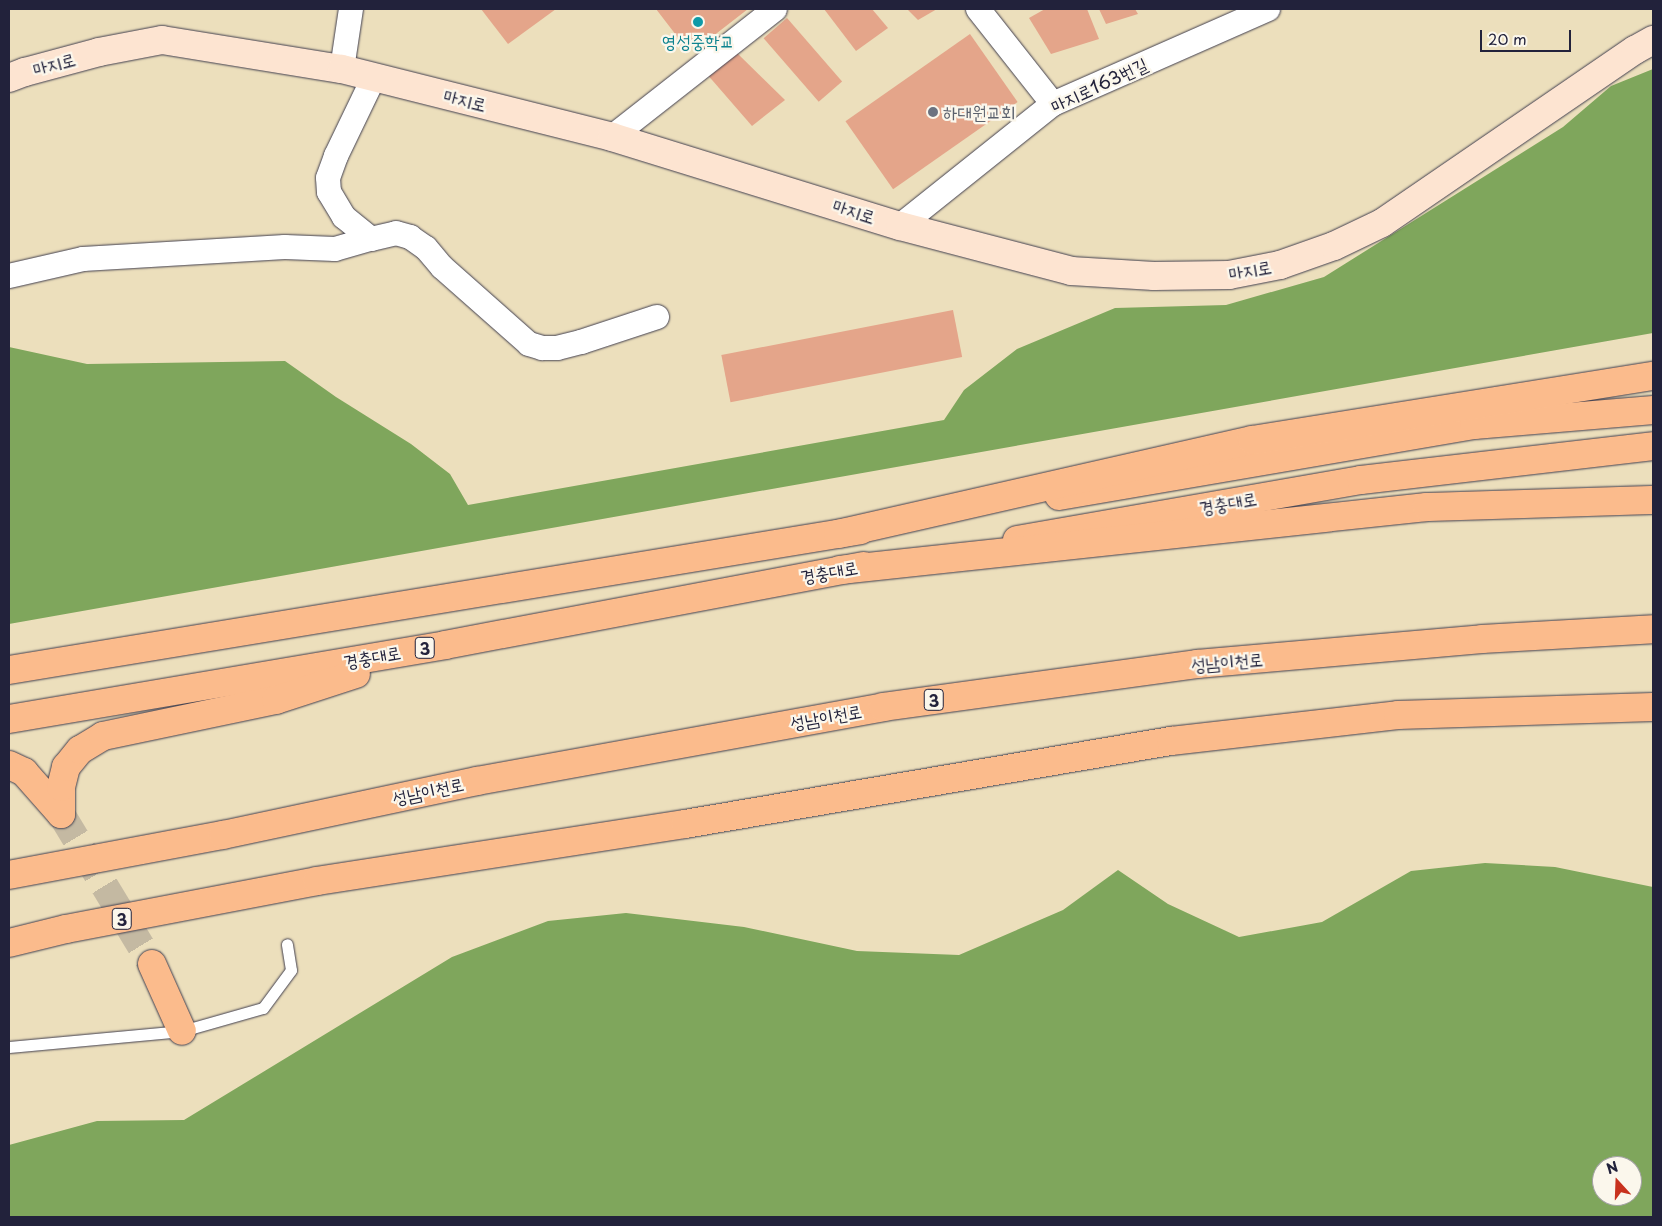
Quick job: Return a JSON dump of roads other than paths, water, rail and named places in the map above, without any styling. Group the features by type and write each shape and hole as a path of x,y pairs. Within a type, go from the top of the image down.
{"main road":[{"name":"마지로","path":"9,78 100,52 162,40 342,69 612,137 900,226 1071,271 1154,276 1229,275 1280,265 1334,246 1382,223 1626,55 1653,40"},
{"path":"838,534 1252,440 1653,376"},
{"name":"경충대로","path":"9,670 838,534 1474,425 1653,410"},
{"name":"경충대로","path":"9,719 445,645 840,570 1361,480 1653,446"},
{"path":"840,570 1427,507 1653,500"},
{"name":"성남이천로","path":"9,875 223,836 477,780 883,707 1197,664 1482,639 1653,629"},
{"path":"9,765 24,772 61,814 61,787 66,767 80,750 103,736 276,700 445,645"},
{"name":"3","path":"9,943 66,929 318,881 685,824 1171,741 1398,715 1653,707"},
{"path":"152,964 182,1031"}],"street":[{"path":"342,69 351,9"},
{"path":"612,137 775,9"},
{"path":"978,9 1053,104"},
{"name":"마지로163번길","path":"900,226 1053,104 1268,9"},
{"path":"371,240 344,217 329,192 328,178 336,156 374,77"},
{"path":"9,276 83,259 275,248 335,249 396,233 410,237 426,248 442,267 529,344 542,348 556,348 581,342 657,317"}],"lane":[{"path":"9,1047 182,1031 263,1008 291,970 287,944"}],"tunnel":[{"path":"61,814 152,964"}],"place":[{"name":"영성중학교","path":"698,22"},
{"name":"하대원교회","path":"933,112"}]}
